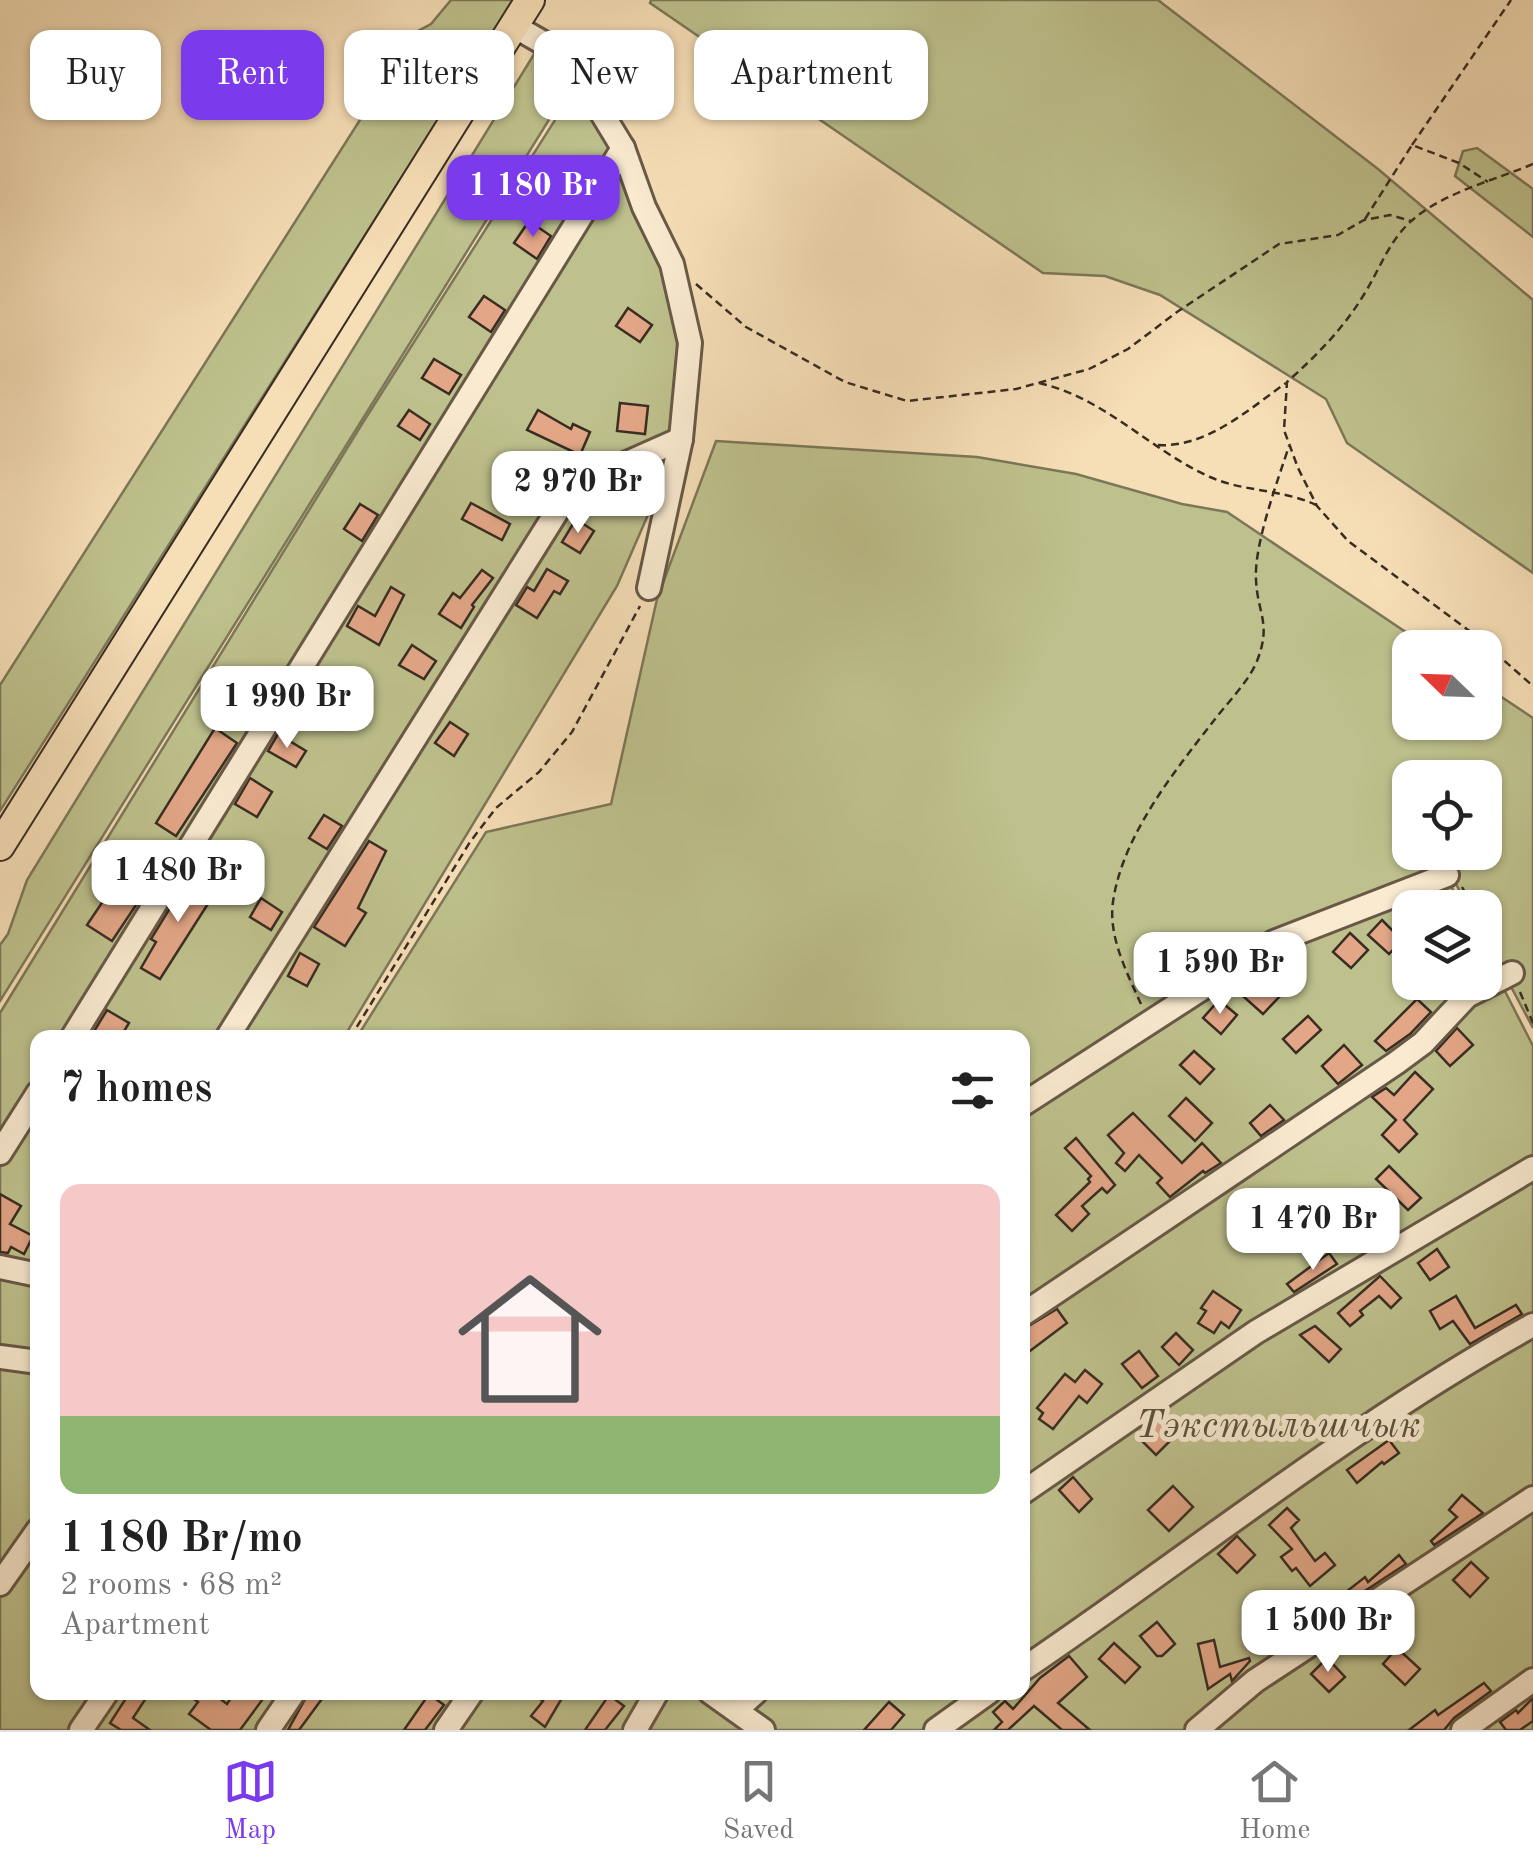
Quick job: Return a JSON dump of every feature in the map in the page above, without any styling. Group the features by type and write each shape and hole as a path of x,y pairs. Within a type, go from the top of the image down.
{"main road":[{"path":"0,846 530,0"}],"street":[{"path":"514,26 547,45 581,79 623,148 644,207 672,264 690,343 680,438 650,588"},
{"path":"77,1030 623,148"},
{"path":"232,1030 561,504 591,479 680,438"},
{"path":"1030,1100 1274,942 1447,875"},
{"path":"1030,1310 1396,1064 1423,1043 1466,996 1512,973"},
{"path":"0,1153 30,1106"},
{"path":"1030,1487 1256,1332 1533,1168"},
{"path":"0,1254 30,1260"},
{"path":"0,1266 30,1274"},
{"path":"1030,1664 1375,1423 1533,1326"},
{"path":"0,1357 30,1361"},
{"path":"1196,1730 1255,1681 1533,1498"},
{"path":"0,1584 30,1541"},
{"path":"1463,1730 1533,1680"},
{"path":"81,1730 102,1700"},
{"path":"268,1730 289,1700"},
{"path":"446,1730 467,1700"},
{"path":"635,1730 652,1700"},
{"path":"722,1700 763,1730"},
{"path":"736,1710 747,1700"},
{"path":"936,1730 978,1700"}],"path":[{"path":"1364,220 1510,0"},
{"path":"1412,145 1459,163 1489,182"},
{"path":"1156,444 1180,446 1195,440 1232,421 1287,382 1339,334 1390,244 1411,221 1447,199 1533,164"},
{"path":"672,264 746,327 845,382 907,400 1016,389 1089,369 1128,349 1279,244 1338,235 1364,220 1390,215 1411,221"},
{"path":"1036,382 1078,395 1207,476 1236,487 1301,498 1317,506"},
{"path":"1287,382 1284,430 1317,506 1348,541 1476,636 1533,686"},
{"path":"1150,1023 1120,960 1112,904 1124,862 1160,790 1255,666 1264,638 1263,608 1256,579 1259,552 1289,444"},
{"path":"355,1030 470,842 496,808 538,772 572,732 650,588"},
{"path":"1447,875 1458,880 1464,890"}],"green space":[{"path":"451,0 514,0 495,30 420,30 431,24"},
{"path":"1158,0 1378,169 1533,300 1533,573 1347,443 1326,399 1160,295 1105,276 1043,273 820,120 928,120 928,30 694,30 694,33 650,3"},
{"path":"534,54 534,120 549,120 0,1001 0,945 8,934 27,880 494,120 514,120 514,87"},
{"path":"360,120 438,120 0,811 0,685"},
{"path":"555,120 606,120 623,148 690,343 681,439 617,586 348,1030 30,1030 30,1269 0,1260 0,1013 362,424"},
{"path":"1477,148 1533,189 1533,237 1455,176 1463,151"},
{"name":"Тэкстыльшчык","path":"716,441 977,457 1076,474 1182,504 1227,512 1403,630 1392,630 1392,740 1502,740 1502,697 1533,718 1533,1028 1502,970 1502,890 1459,890 1454,880 1449,882 1453,890 1392,890 1392,1000 1502,1000 1502,985 1533,1046 1533,1730 0,1730 0,1273 30,1280 30,1700 1030,1700 1030,1030 361,1030 486,832 611,804 657,599"}],"building":[{"path":"560,165 585,181 573,201 548,184"},
{"path":"529,221 551,236 537,259 514,243"},
{"path":"484,296 505,310 491,332 469,317"},
{"path":"628,308 652,325 640,342 616,326"},
{"path":"434,359 461,375 449,394 422,378"},
{"path":"620,403 648,406 645,434 617,431"},
{"path":"409,410 430,424 420,440 398,426"},
{"path":"538,410 571,429 573,424 590,432 580,455 527,430"},
{"path":"471,503 510,524 502,540 462,519"},
{"path":"360,504 378,515 362,541 344,529"},
{"path":"576,519 594,531 580,553 562,542"},
{"path":"547,569 568,581 560,594 554,591 537,618 516,605 527,587 534,591"},
{"path":"482,570 493,578 472,605 461,628 439,614 453,593 460,598"},
{"path":"391,587 404,595 379,645 347,626 358,606 375,616"},
{"path":"412,645 436,661 424,679 399,665"},
{"path":"450,722 468,734 454,756 435,743"},
{"path":"215,728 237,743 176,836 156,823"},
{"path":"278,734 306,751 296,767 268,751"},
{"path":"250,778 272,792 257,817 235,804"},
{"path":"324,815 342,826 327,849 309,838"},
{"path":"369,841 386,851 358,908 366,913 345,946 314,927"},
{"path":"124,870 148,887 112,941 87,925"},
{"path":"197,874 218,888 160,979 141,968 156,942 151,939"},
{"path":"261,898 282,912 271,930 250,917"},
{"path":"1382,920 1392,930 1392,951 1389,954 1368,935"},
{"path":"1350,933 1368,950 1351,968 1333,952"},
{"path":"300,953 319,964 307,986 288,976"},
{"path":"1261,980 1279,997 1263,1014 1244,997"},
{"path":"1219,1000 1237,1015 1221,1034 1203,1018"},
{"path":"1416,1000 1431,1012 1386,1051 1375,1041"},
{"path":"107,1010 129,1023 125,1030 95,1030"},
{"path":"1308,1016 1321,1030 1296,1053 1283,1039"},
{"path":"1457,1028 1473,1045 1450,1066 1436,1051"},
{"path":"1344,1045 1362,1065 1338,1084 1322,1066"},
{"path":"1194,1051 1214,1069 1200,1084 1180,1065"},
{"path":"1415,1072 1433,1089 1404,1120 1417,1134 1399,1152 1382,1135 1396,1120 1372,1097 1386,1088 1394,1095"},
{"path":"1186,1098 1212,1123 1195,1141 1169,1116"},
{"path":"1270,1105 1284,1120 1261,1136 1250,1123"},
{"path":"1133,1113 1182,1163 1202,1143 1221,1163 1203,1171 1170,1197 1157,1183 1162,1178 1139,1155 1125,1171 1116,1163 1124,1153 1108,1135"},
{"path":"1076,1138 1115,1185 1107,1193 1102,1188 1082,1206 1089,1214 1072,1231 1056,1215 1090,1182 1091,1176 1065,1148"},
{"path":"1389,1166 1421,1198 1408,1210 1376,1179"},
{"path":"0,1194 21,1206 10,1224 30,1234 30,1242 24,1254 11,1247 8,1253 0,1252"},
{"path":"1437,1249 1449,1267 1430,1280 1418,1263"},
{"path":"1329,1253 1337,1264 1294,1292 1287,1284"},
{"path":"1380,1276 1401,1298 1391,1308 1379,1296 1360,1311 1363,1315 1350,1326 1338,1313"},
{"path":"1213,1291 1241,1310 1229,1328 1221,1322 1214,1333 1198,1323 1206,1311 1201,1308"},
{"path":"1456,1296 1475,1328 1516,1305 1522,1314 1470,1344 1453,1321 1440,1329 1430,1311"},
{"path":"1057,1309 1067,1323 1030,1351 1030,1325"},
{"path":"1315,1326 1341,1349 1329,1362 1300,1335"},
{"path":"1176,1333 1193,1350 1179,1365 1162,1347"},
{"path":"1139,1351 1158,1376 1142,1388 1122,1364"},
{"path":"1085,1370 1102,1384 1087,1403 1079,1396 1053,1429 1039,1419 1043,1413 1037,1408 1065,1374 1075,1382"},
{"path":"1159,1418 1176,1435 1156,1455 1139,1438"},
{"path":"1389,1440 1399,1453 1357,1483 1347,1470"},
{"path":"1073,1477 1092,1499 1079,1512 1059,1490"},
{"path":"1173,1486 1193,1507 1169,1531 1148,1510"},
{"path":"1462,1495 1483,1513 1434,1545 1431,1541 1457,1517 1449,1510"},
{"path":"1287,1508 1299,1520 1291,1528 1315,1561 1325,1553 1335,1565 1310,1586 1281,1557 1292,1549 1269,1525"},
{"path":"1237,1536 1255,1555 1237,1573 1218,1554"},
{"path":"1399,1555 1406,1564 1351,1600 1346,1592 1365,1577 1368,1582"},
{"path":"1471,1562 1488,1578 1470,1597 1453,1580"},
{"path":"1314,1600 1324,1611 1291,1640 1278,1648 1264,1635 1276,1622 1284,1629"},
{"path":"1157,1622 1175,1644 1162,1656 1157,1656 1140,1636"},
{"path":"1214,1640 1220,1667 1249,1658 1250,1661 1232,1681 1230,1674 1208,1689 1198,1644"},
{"path":"1114,1643 1140,1667 1125,1683 1099,1659"},
{"path":"1397,1648 1420,1669 1405,1685 1383,1664"},
{"path":"1069,1656 1087,1677 1058,1703 1090,1730 1062,1730 1034,1706 1008,1730 994,1730 1002,1722 993,1712 1005,1701 1013,1709 1021,1700 1030,1700 1030,1689"},
{"path":"1327,1658 1345,1677 1329,1692 1311,1674"},
{"path":"1484,1683 1491,1691 1444,1730 1409,1730 1435,1710 1438,1715"},
{"path":"1533,1698 1533,1721 1520,1730 1506,1730 1500,1722 1516,1710 1518,1713"},
{"path":"125,1700 145,1700 133,1718 150,1730 121,1730 110,1723"},
{"path":"195,1700 222,1700 227,1704 230,1700 262,1700 240,1730 211,1730 189,1714 198,1702"},
{"path":"305,1700 321,1700 299,1730 288,1730"},
{"path":"425,1700 437,1700 444,1705 425,1730 404,1730"},
{"path":"561,1700 545,1727 531,1716 543,1701"},
{"path":"606,1700 616,1700 624,1706 605,1730 585,1730"},
{"path":"889,1702 904,1715 891,1730 864,1730"}]}
